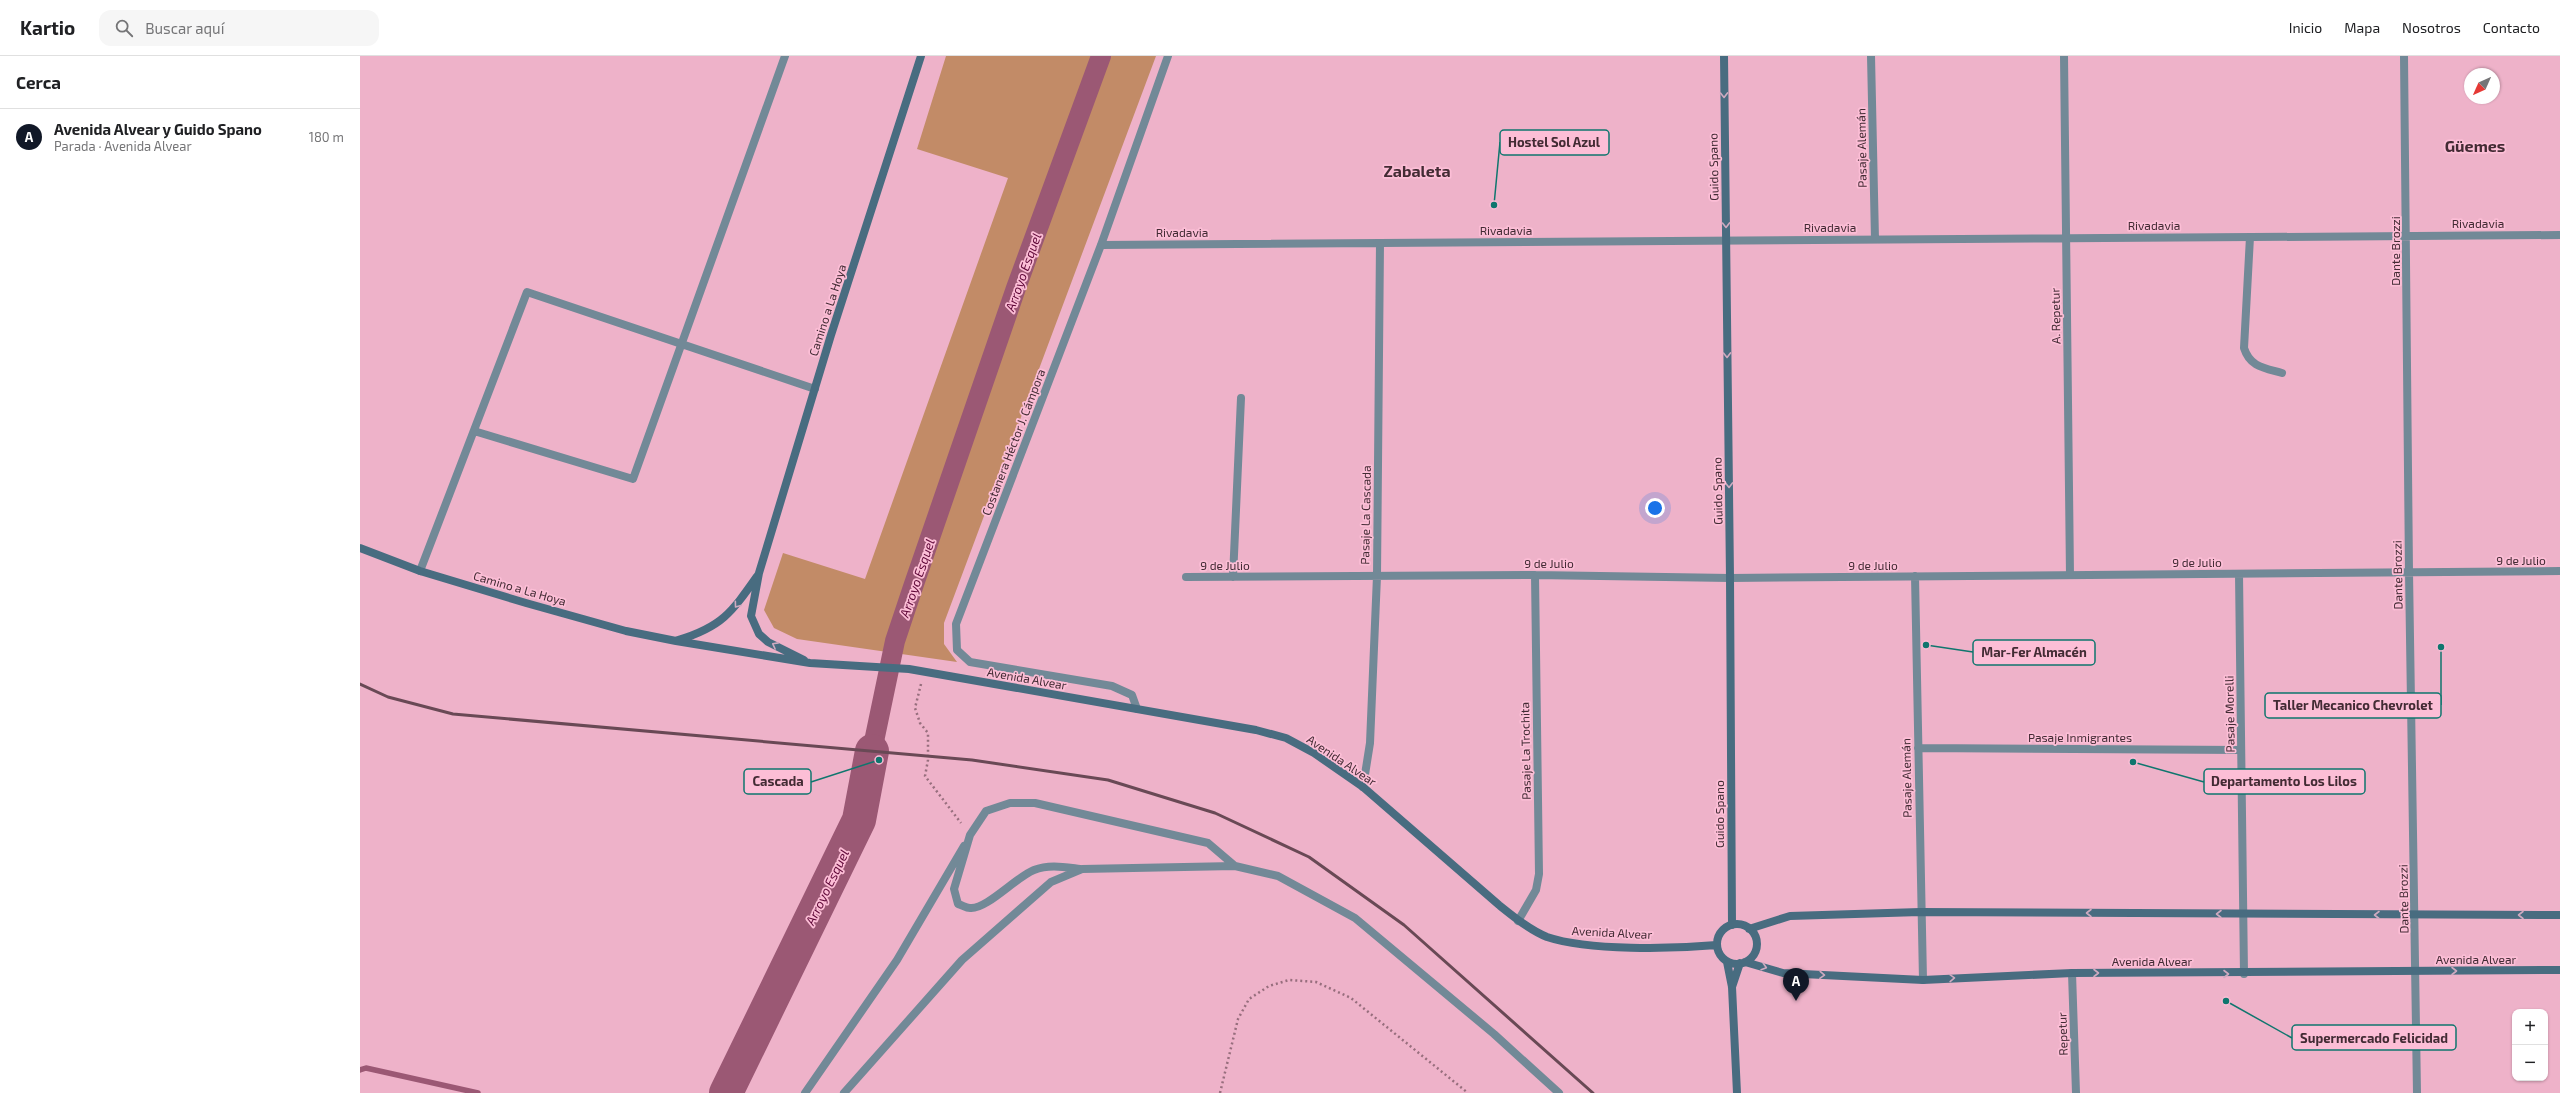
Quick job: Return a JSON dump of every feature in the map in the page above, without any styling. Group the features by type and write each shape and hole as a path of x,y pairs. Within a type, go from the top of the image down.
{"street":[{"path":"474,430 633,479 785,56"},
{"name":"Camino a La Hoya","path":"810,663 768,642 759,634 751,616 759,573 815,390 921,56"},
{"name":"Costanera Héctor J. Cámpora","path":"1137,709 1132,695 1122,689 970,662 957,650 956,624 1101,245 1168,56"},
{"name":"Guido Spano","path":"1724,56 1732,925"},
{"name":"Pasaje Alemán","path":"1871,56 1875,239"},
{"name":"A. Repetur","path":"2064,56 2070,575"},
{"name":"Dante Brozzi","path":"2404,56 2407,236 2409,572 2417,1093"},
{"name":"Rivadavia","path":"1101,245 2560,235"},
{"path":"2250,237 2244,348 2247,358 2255,366 2282,373"},
{"name":"Pasaje La Cascada","path":"1363,787 1370,743 1377,576 1380,243"},
{"path":"420,571 527,292 815,390"},
{"path":"1233,577 1241,398"},
{"name":"Camino a La Hoya","path":"360,548 420,571 526,603 626,630 676,641 810,663 909,669"},
{"name":"9 de Julio","path":"1186,577 1535,575 1730,578 2560,571"},
{"name":"Camino a La Hoya","path":"676,641 702,633 720,622 734,610 759,573"},
{"name":"Pasaje Morelli","path":"2239,574 2244,974"},
{"name":"Pasaje La Trochita","path":"1518,920 1536,890 1539,874 1535,575"},
{"name":"Pasaje Alemán","path":"1915,576 1922,980"},
{"name":"Avenida Alvear","path":"909,669 1256,730 1286,738 1314,753 1363,787 1518,920 1546,936 1565,942 1590,946 1717,945"},
{"name":"Pasaje Inmigrantes","path":"1918,748 2241,750"},
{"path":"805,1093 897,960 970,835 986,811 1010,803 1035,804 1208,843 1235,866"},
{"path":"970,835 954,889 958,904 970,908 984,906 1006,886 1033,870 1051,866 1082,869 1235,866 1278,876 1355,918 1494,1034 1558,1093"},
{"path":"844,1093 962,960 1051,882 1082,869"},
{"path":"1749,929 1790,916 1920,912 2560,915"},
{"path":"1732,987 1743,963 1754,954 1757,944 1756,938 1749,929 1742,925 1732,925 1720,932 1717,945 1720,955 1728,962 1743,963"},
{"path":"1728,962 1732,987 1736,1093"},
{"name":"Avenida Alvear","path":"1743,963 1783,973 1922,980 2072,973 2244,974 2560,970"},
{"name":"Repetur","path":"2072,973 2076,1093"}],"path":[{"path":"924,671 915,708 920,723 928,734 928,760 925,776 970,835"},
{"path":"1220,1093 1238,1019 1249,999 1269,986 1289,980 1316,982 1351,998 1468,1093"}],"shaded area":[{"path":"946,56 1156,56 944,623 944,644 957,662 797,639 774,628 764,610 783,553 865,579 1008,178 917,149"}],"waterway":[{"name":"Arroyo Esquel","path":"872,751 895,641 1016,288 1101,56"},
{"name":"Arroyo Esquel","path":"726,1093 859,820 872,751"},
{"path":"360,1070 366,1068 478,1093"}],"railway":[{"path":"360,684 388,697 453,714 972,760 1108,780 1215,813 1309,857 1404,925 1593,1093"}],"place":[{"name":"Hostel Sol Azul","path":"1494,205"},
{"name":"Mar-Fer Almacén","path":"1926,645"},
{"name":"Taller Mecanico Chevrolet","path":"2441,647"},
{"name":"Cascada","path":"879,760"},
{"name":"Departamento Los Lilos","path":"2133,762"},
{"name":"Avenida Alvear y Guido Spano","path":"1796,1001"},
{"name":"Supermercado Felicidad","path":"2226,1001"}],"district":[{"name":"Güemes","path":"2475,145"},
{"name":"Zabaleta","path":"1417,170"}]}
